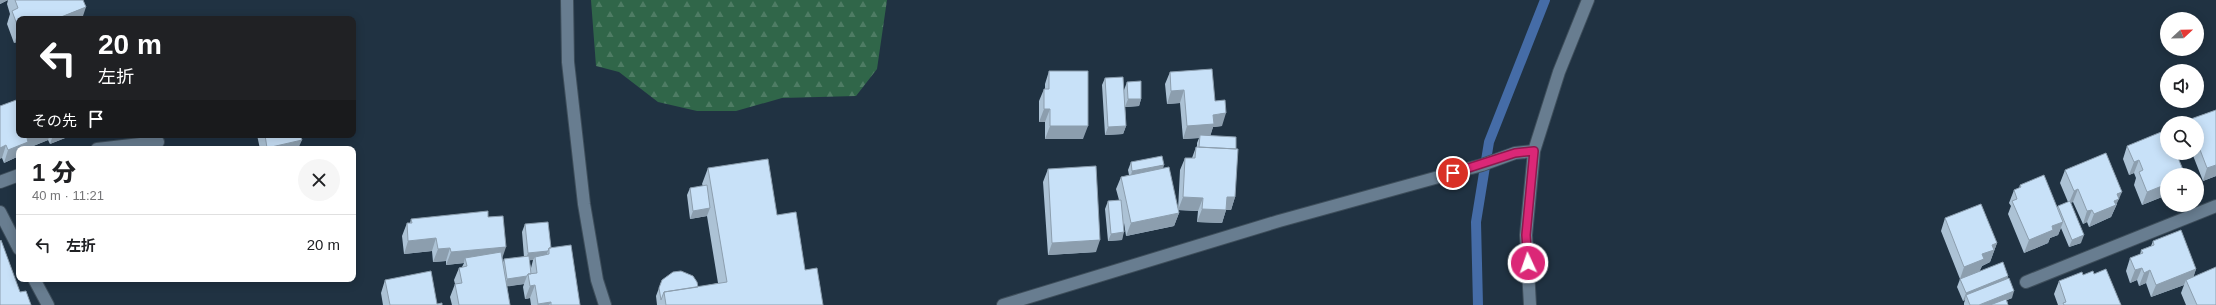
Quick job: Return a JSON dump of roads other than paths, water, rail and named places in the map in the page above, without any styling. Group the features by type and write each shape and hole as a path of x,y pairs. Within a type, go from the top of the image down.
{"street":[{"path":"567,0 568,62 584,204 597,280 605,305"},
{"path":"1530,305 1526,235 1534,151 1559,72 1588,0"},
{"path":"123,146 158,142"},
{"path":"1003,305 1279,221 1482,165 1508,156 1534,151"},
{"path":"0,182 16,176"},
{"path":"2026,282 2216,206"},
{"path":"0,212 16,244"},
{"path":"36,282 48,305"}],"waterway":[{"path":"1478,305 1476,222 1489,142 1545,0"}]}
